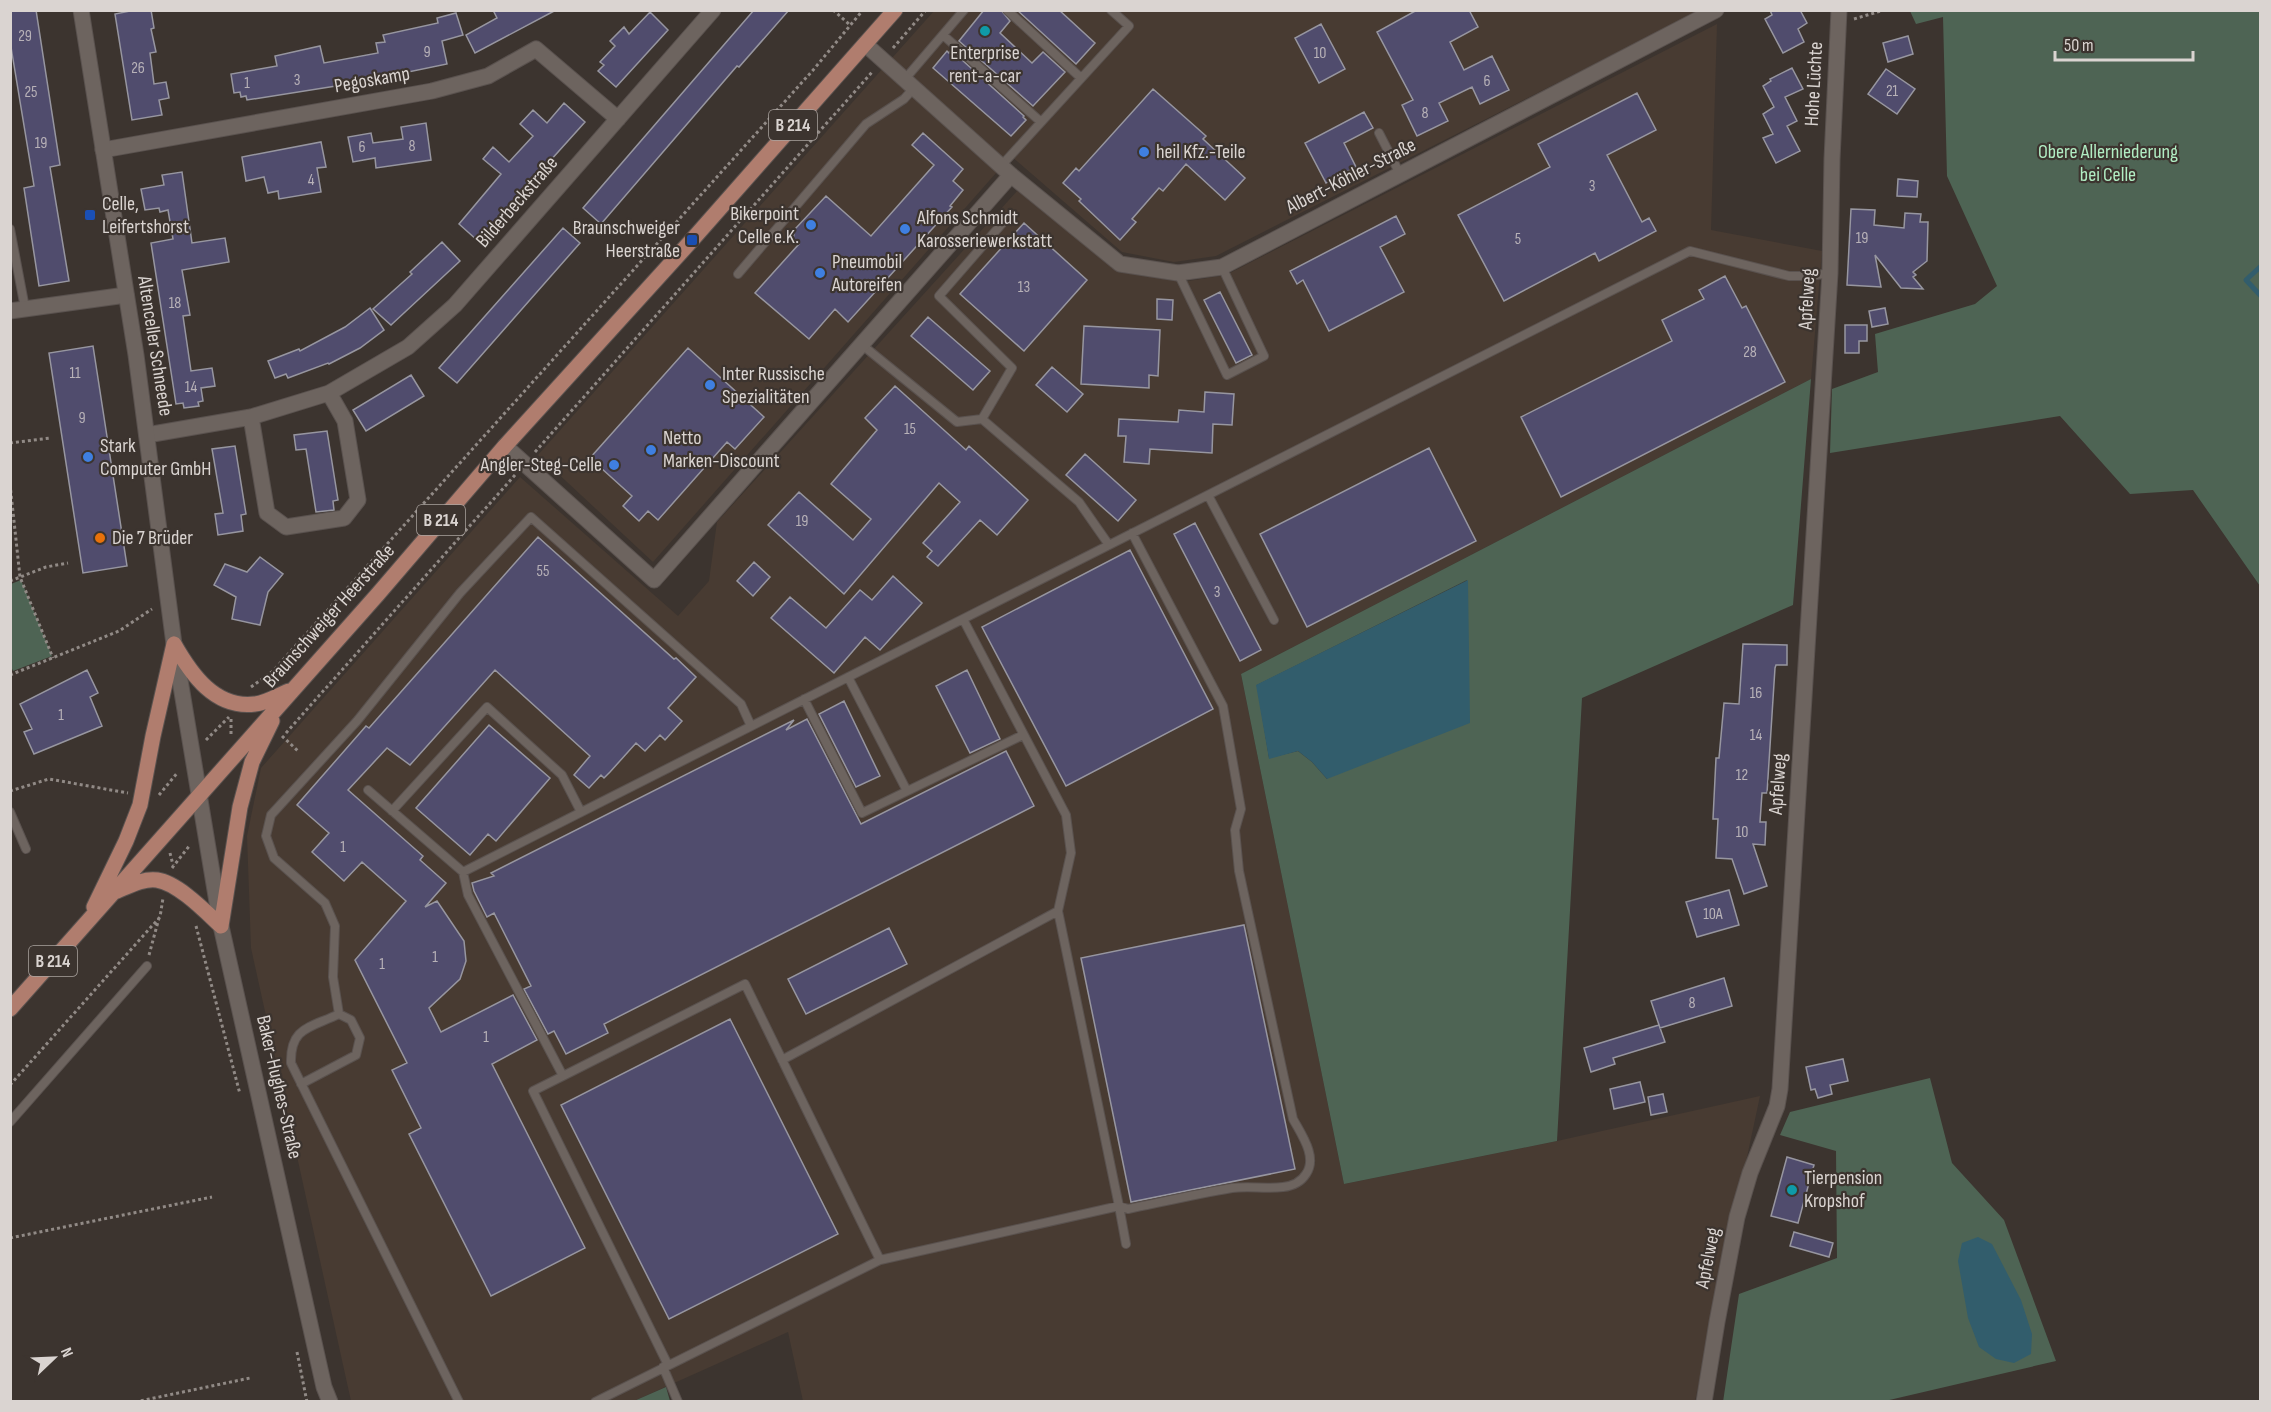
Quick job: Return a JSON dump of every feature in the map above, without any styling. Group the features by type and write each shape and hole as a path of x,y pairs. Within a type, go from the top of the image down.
{"main road":[{"name":"Braunschweiger Heerstraße","path":"10,1009 378,594 505,446 692,240 895,10"},
{"path":"174,644 191,673 207,690 230,701 255,704 292,690"},
{"path":"86,924 126,841 142,795 174,644"},
{"path":"221,926 240,807 252,762 266,730 292,690"},
{"path":"114,892 140,882 157,880 191,898 221,926"}],"street":[{"name":"Altenceller Schneede","path":"81,10 147,435 174,644 200,795"},
{"name":"Bilderbeckstraße","path":"147,435 251,417 329,393 408,347 455,305 713,10"},
{"name":"Albert-Köhler-Straße","path":"865,44 1006,171 1120,264 1178,273 1222,267 1716,10"},
{"name":"Hohe Lüchte","path":"1832,159 1839,17"},
{"name":"Pegoskamp","path":"104,150 432,91 488,76 536,49 618,119"},
{"name":"Apfelweg","path":"1704,1401 1737,1217 1750,1173 1777,1106 1780,1089 1830,273 1832,159"},
{"path":"505,446 654,580 861,344 1006,171"},
{"path":"18,309 126,294"},
{"path":"251,417 267,513 286,527 344,518 358,500 345,421 329,393"},
{"name":"Baker-Hughes-Straße","path":"200,795 221,926 326,1397"}],"lane":[{"path":"738,274 866,124 904,99 909,84 943,35 964,10"},
{"path":"1007,10 1081,78"},
{"path":"1006,171 1041,122 1129,26 1111,10"},
{"path":"943,35 1041,122"},
{"path":"1379,133 1400,174"},
{"path":"982,419 1012,368 939,296 1006,219"},
{"path":"10,230 18,309"},
{"path":"463,872 1690,251 1789,276 1830,273"},
{"path":"1178,273 1227,375 1264,356 1222,267"},
{"path":"861,344 957,422 982,419 1079,502 1109,545"},
{"path":"1208,495 1274,620"},
{"path":"339,1014 333,977 335,926 325,903 274,858 266,836 271,814 357,722 460,593 531,516 741,704 751,726"},
{"path":"596,1401 880,1260 1119,1206 1128,1209 1233,1188 1282,1187 1296,1183 1307,1173 1311,1160 1307,1145 1293,1119 1239,871 1234,830 1241,809 1223,706 1132,533"},
{"path":"963,619 1066,815 1071,853 1058,911 1126,1244"},
{"path":"848,677 907,791"},
{"path":"804,699 862,813 1023,735"},
{"path":"392,811 487,707 562,775 582,812"},
{"path":"368,790 463,872 468,895 563,1076"},
{"path":"10,812 26,849"},
{"path":"782,1060 1058,911"},
{"path":"10,1122 147,966"},
{"path":"678,1401 665,1366 533,1091 745,984 880,1260"},
{"path":"339,1014 297,1034 290,1047 291,1063 459,1401"},
{"path":"301,1084 356,1055 360,1038 351,1020 339,1014"},
{"path":"604,1401 611,1393"}],"path":[{"path":"833,10 850,25"},
{"path":"230,701 233,690 251,687 273,671 814,69 863,10"},
{"path":"298,751 282,736 927,10"},
{"path":"1839,17 1884,10"},
{"path":"10,443 50,438"},
{"path":"10,484 20,577 54,658"},
{"path":"10,581 46,567 68,563"},
{"path":"10,675 119,631 168,597"},
{"path":"10,791 49,779 142,795"},
{"path":"147,966 164,894"},
{"path":"10,1085 160,917"},
{"path":"194,920 241,1098"},
{"path":"10,1238 212,1197"},
{"path":"296,1346 307,1401"},
{"path":"135,1401 250,1378"}],"shaded area":[{"path":"934,11 1699,11 1216,256 1174,262 1122,252 1011,156 653,562 538,455"},
{"path":"1717,24 1711,230 1822,251 1811,379 1241,674 1344,1184 1557,1141 1760,1096 1695,1401 803,1401 788,1332 634,1401 351,1401 251,948 247,836 261,768 520,477 678,616 709,581 717,522 1019,189 1118,272 1182,282 1226,275"}],"green space":[{"name":"Obere Allerniederung bei Celle","path":"1910,11 2260,11 2260,586 2193,490 2130,494 2060,416 1830,453 1832,389 1878,372 1875,334 1975,304 1997,286 1947,176 1943,17 1916,24"},
{"path":"1811,379 1793,605 1582,698 1557,1141 1344,1184 1241,674","holes":["1467,580 1327,779 1312,762 1298,751 1269,758 1257,685"]},
{"path":"21,580 52,656 13,671 10,664 11,584"},
{"path":"1930,1078 1952,1163 2004,1220 2056,1361 1885,1401 1723,1402 1739,1294 1837,1258 1836,1151 1780,1135 1790,1112"},
{"path":"666,1387 670,1401 634,1401"}],"water":[{"path":"1468,580 1470,723 1327,779 1312,762 1298,751 1269,759 1256,685"},
{"path":"1978,1237 1992,1244 2021,1300 2032,1334 2031,1354 2014,1363 1996,1359 1979,1347 1968,1318 1958,1261 1962,1243"}],"building":[{"path":"10,10 36,10 60,165 50,167 69,281 39,286 24,188 34,186 10,41"},
{"path":"151,10 154,28 151,29 156,52 150,53 154,84 166,82 169,98 159,100 162,115 132,120 115,14"},
{"path":"493,10 556,10 475,53 466,35 497,18"},
{"path":"754,10 789,10 739,67 737,66 601,224 583,208"},
{"path":"984,10 1001,10 1010,21 1000,33 1032,63 1043,52 1065,72 1033,106 959,41"},
{"path":"1017,10 1059,10 1095,43 1076,64"},
{"path":"1417,10 1469,10 1478,27 1450,42 1464,70 1492,56 1509,90 1480,104 1472,87 1439,103 1448,121 1417,136 1402,105 1413,100 1377,32"},
{"path":"1770,10 1800,10 1807,23 1798,29 1804,42 1783,53 1765,19 1772,15"},
{"path":"650,12 668,30 616,87 598,71 604,65 600,62 615,46 610,41 624,27 629,34"},
{"path":"456,13 463,35 442,41 447,64 355,83 247,100 246,96 241,97 240,92 234,93 231,74 277,66 275,56 320,46 324,63 378,53 376,43 385,42 383,35 438,23 437,18"},
{"path":"1321,24 1345,69 1319,83 1295,38"},
{"path":"1908,36 1913,54 1888,62 1883,43"},
{"path":"951,50 1024,116 1026,120 1011,136 933,68 947,51 949,53"},
{"path":"1792,68 1803,89 1785,97 1797,121 1787,126 1800,151 1776,163 1763,138 1773,134 1763,114 1774,107 1763,86 1771,81 1770,79"},
{"path":"1886,69 1915,89 1897,114 1868,94"},
{"name":"heil Kfz.-Teile","path":"1153,89 1206,136 1203,139 1245,178 1225,200 1186,164 1163,191 1159,188 1132,219 1136,222 1120,240 1063,183 1076,168 1079,171"},
{"path":"1637,93 1656,130 1607,155 1642,222 1649,218 1656,231 1599,261 1595,253 1504,301 1458,215 1550,167 1538,144"},
{"path":"564,103 585,122 478,241 459,224 501,174 483,159 493,147 509,162 533,136 520,124 533,110 547,123"},
{"path":"1364,112 1373,128 1344,143 1356,167 1326,183 1305,143"},
{"path":"426,123 431,160 376,168 375,158 353,162 348,137 371,133 373,143 403,139 401,127"},
{"path":"923,133 963,169 953,181 963,190 950,206 952,207 848,322 835,309 809,339 755,293 799,244 793,239 795,229 826,196 871,236 934,165 912,145"},
{"path":"321,142 326,167 317,168 321,192 279,199 278,191 268,193 264,177 246,181 242,157"},
{"path":"182,172 192,243 225,238 229,262 182,270 190,315 183,316 191,371 212,368 215,386 201,388 203,401 198,402 199,406 184,408 183,403 176,404 151,243 173,239 168,210 160,212 159,208 145,210 141,189 164,185 162,175"},
{"path":"1898,179 1918,181 1917,197 1897,196"},
{"path":"1851,209 1875,210 1874,225 1904,228 1905,213 1921,214 1920,222 1928,222 1927,261 1913,272 1916,275 1913,277 1923,289 1901,288 1875,255 1881,287 1847,285"},
{"path":"1396,216 1405,234 1380,247 1404,292 1329,331 1303,280 1297,284 1290,271"},
{"path":"1024,223 1087,280 1024,351 960,294"},
{"path":"563,228 580,243 457,383 439,368"},
{"path":"442,242 460,261 391,325 373,309 412,274 410,272"},
{"path":"1725,276 1742,308 1746,306 1785,382 1561,497 1521,417 1672,341 1662,320 1704,299 1699,290"},
{"path":"1220,292 1252,355 1236,363 1204,300"},
{"path":"1157,299 1173,300 1172,320 1157,319"},
{"path":"370,308 384,330 360,348 329,364 288,378 286,374 275,378 268,361 299,349 300,351 345,327"},
{"path":"1885,308 1888,324 1872,327 1869,311"},
{"path":"928,317 990,371 973,390 911,336"},
{"path":"1845,325 1867,325 1867,341 1859,341 1859,353 1845,353"},
{"path":"1084,326 1160,330 1158,376 1149,375 1149,388 1081,384"},
{"path":"93,346 127,566 83,573 49,353"},
{"path":"688,348 764,417 735,449 727,442 658,520 648,511 639,521 623,506 632,496 590,458"},
{"path":"1052,367 1083,394 1067,412 1036,385"},
{"path":"411,375 424,396 366,431 353,410"},
{"path":"895,386 966,450 969,446 1028,500 997,535 980,520 938,566 927,557 932,551 923,543 960,502 939,483 844,594 768,525 799,492 853,540 871,519 831,484 877,430 865,418"},
{"path":"1205,392 1234,394 1232,425 1213,424 1212,453 1150,449 1149,464 1124,462 1126,436 1118,436 1119,419 1178,422 1179,410 1204,412"},
{"path":"327,431 338,500 333,501 334,510 316,512 306,449 296,450 294,435"},
{"path":"235,446 246,514 241,515 243,531 218,535 215,514 223,513 212,449"},
{"path":"1429,448 1476,541 1307,627 1260,534"},
{"path":"1085,454 1136,500 1118,521 1066,475"},
{"path":"1195,523 1261,650 1240,661 1174,534"},
{"path":"538,537 696,677 668,708 682,721 665,740 660,735 645,751 636,743 604,778 601,775 589,788 574,775 590,756 495,670 410,765 387,748 348,790 423,856 420,860 446,883 425,907 437,901 464,941 466,961 460,979 429,1008 441,1032 513,995 537,1040 492,1064 585,1248 491,1296 409,1134 421,1128 392,1070 407,1063 355,960 406,901 362,862 344,881 312,852 329,833 297,805 366,726 369,728"},
{"path":"1130,550 1213,709 1066,786 982,627"},
{"path":"260,557 283,574 268,592 260,625 232,619 236,597 214,585 225,564 247,572"},
{"path":"754,562 770,577 753,596 737,581"},
{"path":"893,576 922,603 880,650 865,637 834,673 771,618 790,597 826,628 860,590 872,600"},
{"path":"1743,644 1787,645 1787,665 1776,665 1775,668 1767,793 1762,793 1760,822 1766,822 1765,845 1753,844 1767,886 1744,894 1732,859 1716,858 1718,819 1713,819 1716,758 1719,758 1724,703 1739,704"},
{"path":"87,670 98,693 90,697 102,726 34,754 24,732 32,729 20,704"},
{"path":"967,670 1000,739 970,753 936,686"},
{"path":"844,701 880,776 856,787 819,714"},
{"path":"807,719 861,824 1006,751 1034,806 604,1024 608,1033 566,1054 554,1031 548,1034 524,989 531,986 494,913 487,917 472,883 494,876 491,873 794,720 786,730"},
{"path":"489,725 550,778 496,841 488,834 470,855 416,808"},
{"path":"1729,890 1739,925 1697,937 1686,902"},
{"path":"1244,925 1295,1169 1131,1202 1081,958"},
{"path":"889,928 907,964 806,1014 788,979"},
{"path":"1724,978 1732,1006 1660,1028 1651,1001"},
{"path":"730,1019 838,1234 669,1319 561,1105"},
{"path":"1659,1025 1665,1042 1613,1058 1615,1064 1591,1072 1584,1048"},
{"path":"1843,1059 1848,1081 1830,1085 1832,1094 1818,1098 1815,1089 1811,1090 1806,1067"},
{"path":"1640,1082 1645,1102 1614,1109 1610,1089"},
{"path":"1663,1094 1667,1112 1651,1115 1648,1097"},
{"name":"Tierpension Kropshof","path":"1787,1157 1814,1165 1798,1223 1771,1216"},
{"path":"1794,1232 1833,1243 1829,1257 1790,1246"}],"waterway":[{"path":"2260,267 2246,280 2260,295"}],"place":[{"name":"Enterprise rent-a-car","path":"985,31"},
{"name":"heil Kfz.-Teile","path":"1144,152"},
{"name":"Celle, Leifertshorst","path":"90,215"},
{"name":"Bikerpoint Celle e.K.","path":"811,225"},
{"name":"Alfons Schmidt Karosseriewerkstatt","path":"905,229"},
{"name":"Braunschweiger Heerstraße","path":"692,240"},
{"name":"Pneumobil Autoreifen","path":"820,273"},
{"name":"Inter Russische Spezialitäten","path":"710,385"},
{"name":"Netto Marken-Discount","path":"651,450"},
{"name":"Stark Computer GmbH","path":"88,457"},
{"name":"Angler-Steg-Celle","path":"614,465"},
{"name":"Die 7 Brüder","path":"100,538"},
{"name":"Tierpension Kropshof","path":"1792,1190"}]}
